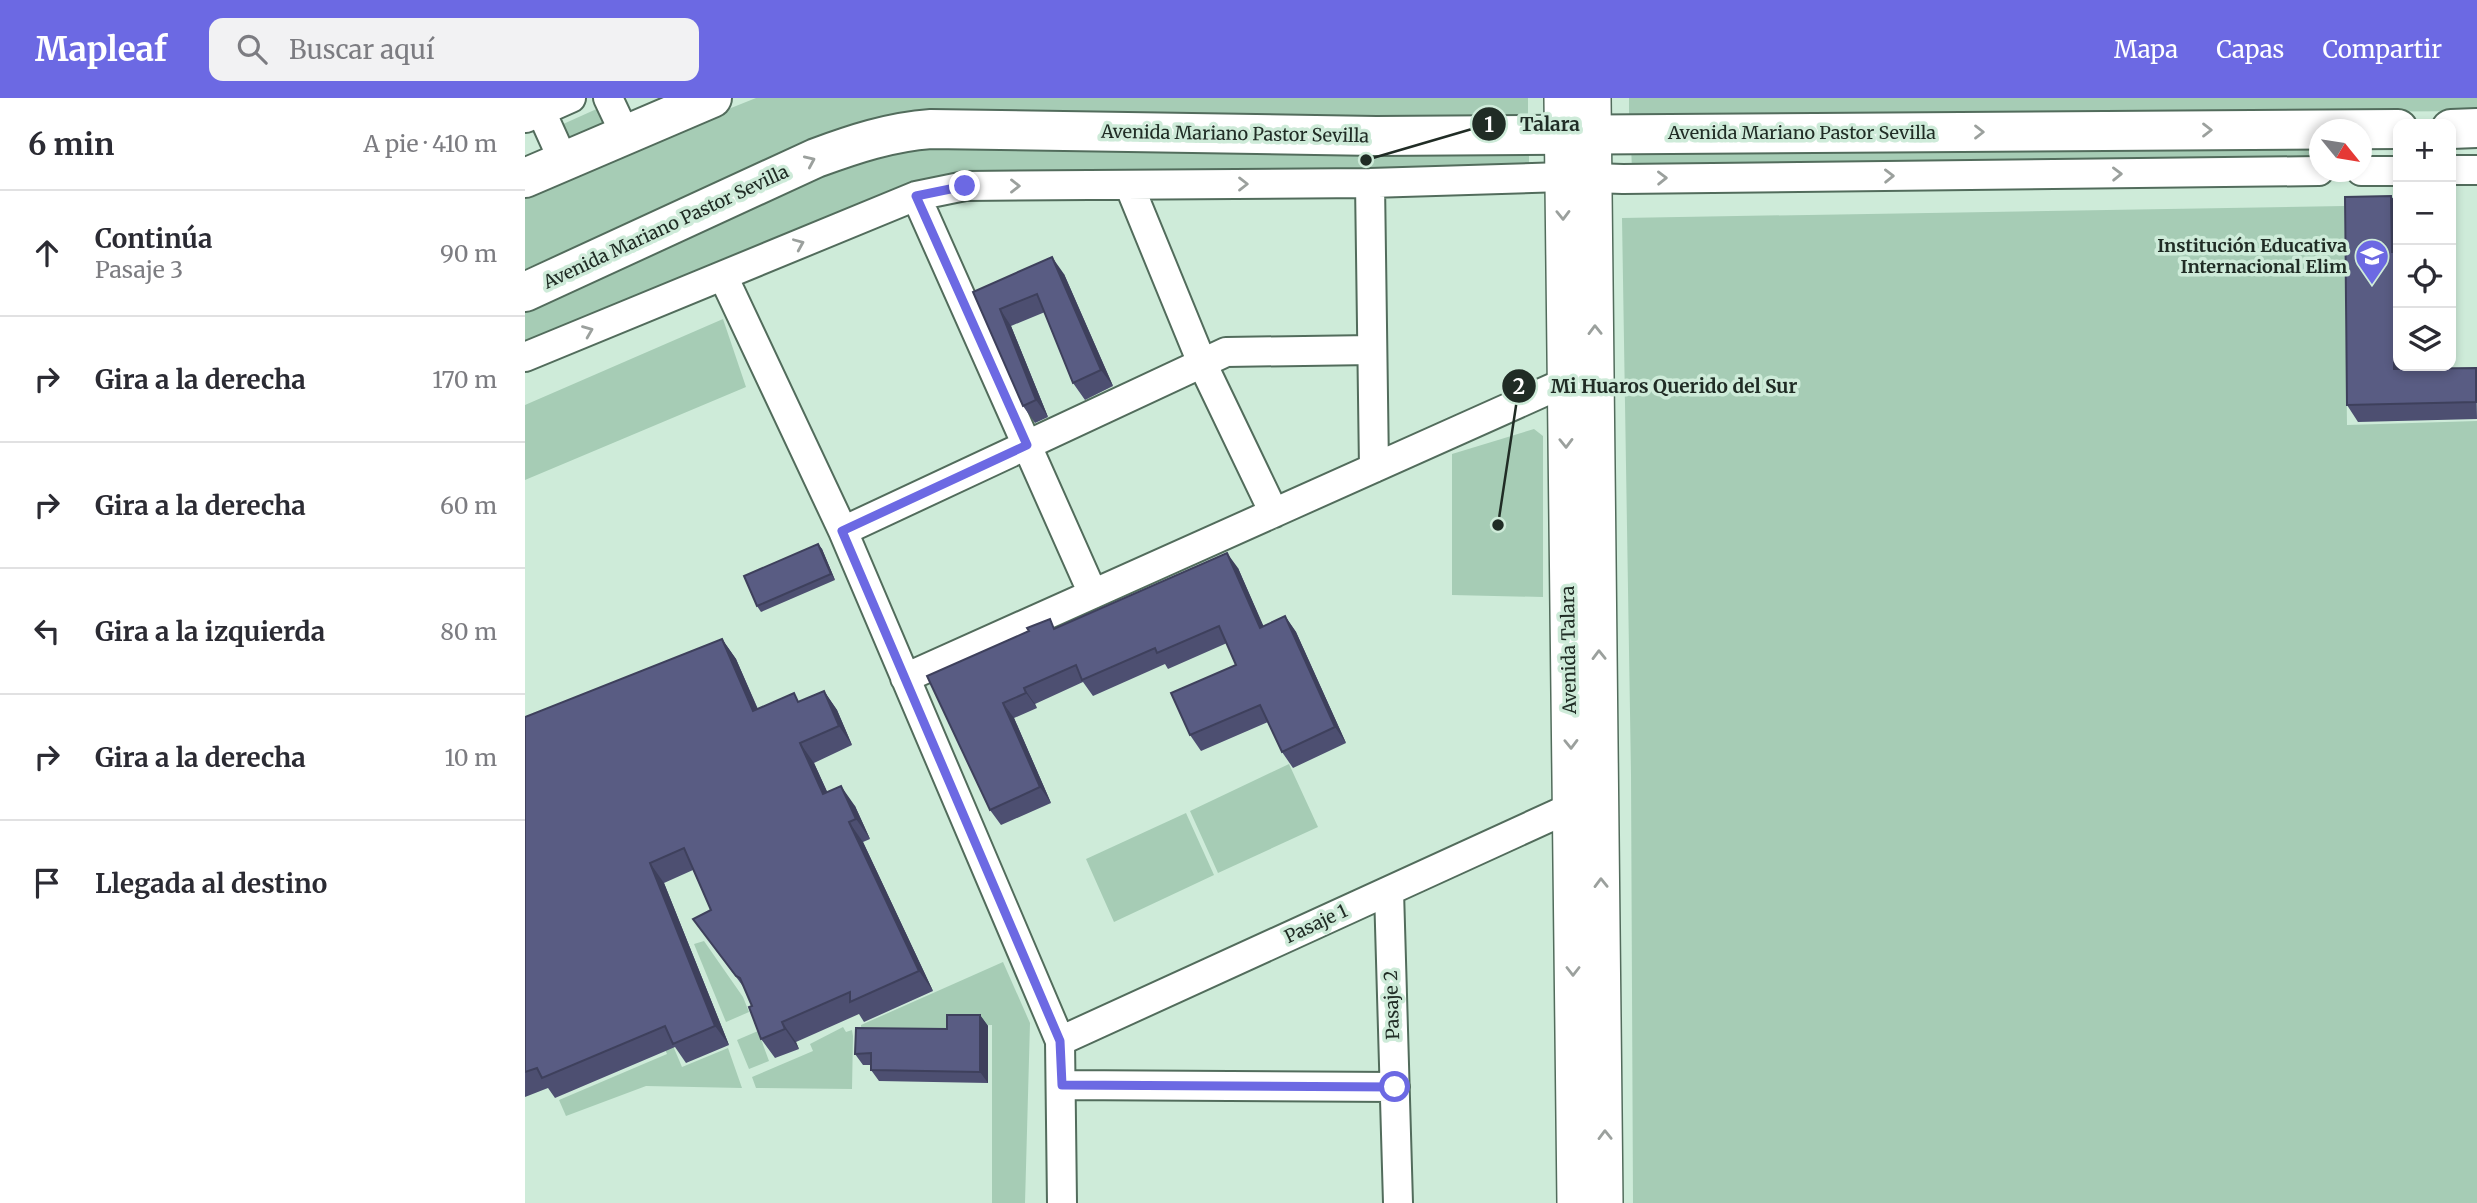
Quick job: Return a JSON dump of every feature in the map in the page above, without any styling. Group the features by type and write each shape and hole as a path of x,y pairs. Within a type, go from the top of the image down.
{"main road":[{"path":"525,178 712,98"},
{"name":"Avenida Mariano Pastor Sevilla","path":"525,292 816,158 860,142 901,132 931,129 1376,136 1577,116 2393,129"},
{"path":"2456,129 2477,128"}],"street":[{"path":"563,160 534,109 571,98"},
{"path":"608,98 625,134"},
{"name":"Avenida Talara","path":"1577,116 1605,1203"},
{"path":"2372,171 2393,170"},
{"path":"2456,170 2477,170"},
{"path":"525,357 916,196 965,186 1370,183 1578,177 1623,179 2309,171"},
{"name":"Avenida Talara","path":"1575,1203 1566,382 1578,177"},
{"path":"1370,183 1374,468"},
{"path":"1129,185 1202,363 1274,513"},
{"path":"916,196 1093,594"},
{"path":"723,276 842,531 1060,1041 1062,1203"},
{"path":"842,531 1226,352 1372,350"},
{"path":"905,678 1566,382"},
{"name":"Pasaje 1","path":"1060,1041 1572,807"},
{"name":"Pasaje 2","path":"1389,891 1398,1203"},
{"path":"1062,1085 1395,1087"}],"green space":[{"path":"756,98 1528,98 1528,119 832,140 525,269 525,197 636,146"},
{"path":"1629,98 2477,98 2477,111 1629,117"},
{"path":"601,107 610,127 569,145 561,125"},
{"path":"2309,138 2309,161 1632,171 1631,144"},
{"path":"940,145 1529,146 1529,171 988,175 525,342 525,298 862,157"},
{"path":"2344,206 2347,425 2477,421 2477,1203 1633,1203 1631,774 1622,218"},
{"path":"723,319 746,387 525,480 525,405"},
{"path":"1534,429 1543,436 1543,597 1452,595 1452,454"},
{"path":"1289,764 1318,827 1218,873 1190,811"},
{"path":"1186,813 1214,875 1114,922 1086,859"},
{"path":"704,941 743,997 749,1012 726,1022 694,944"},
{"path":"1003,962 1030,1023 1025,1203 992,1203 992,1025 953,1026 952,1031 862,1037 861,1025"},
{"path":"640,968 682,1067 728,1048 742,1088 646,1086 566,1116 559,1100 667,1054 633,971"},
{"path":"843,1027 846,1032 852,1030 853,1036 852,1089 756,1088 752,1077 813,1051 810,1044"},
{"path":"758,1031 769,1061 749,1069 737,1040"}],"building":[{"path":"2391,196 2393,371 2456,371 2456,368 2476,368 2476,402 2347,405 2345,197"},
{"path":"1052,257 1101,370 1073,383 1037,294 1000,309 1036,400 1023,406 973,292"},
{"path":"818,544 831,574 757,606 744,576"},
{"path":"1227,553 1260,628 1285,616 1335,727 1282,752 1260,705 1190,735 1171,693 1236,665 1219,626 1157,653 1155,648 1082,680 1076,665 1024,688 1026,693 1003,703 1040,787 990,810 927,676 1029,631 1027,628 1050,619 1054,629"},
{"path":"722,639 753,711 794,693 798,702 824,691 839,726 800,743 823,794 841,786 856,819 849,822 919,971 850,1002 850,992 782,1022 785,1029 761,1039 749,1007 752,1006 740,978 693,919 711,910 684,848 650,863 715,1026 673,1044 665,1026 542,1078 537,1068 525,1072 525,717"},
{"path":"947,1015 980,1015 980,1072 871,1070 871,1053 855,1054 856,1028 947,1029"}],"place":[{"name":"Talara","path":"1366,160"},
{"name":"Institución Educativa Internacional Elim","path":"2372,286"},
{"name":"Mi Huaros Querido del Sur","path":"1498,525"}],"route":[{"path":"965,186 916,196 1027,445 842,531 1060,1041 1062,1085 1395,1087"}]}
